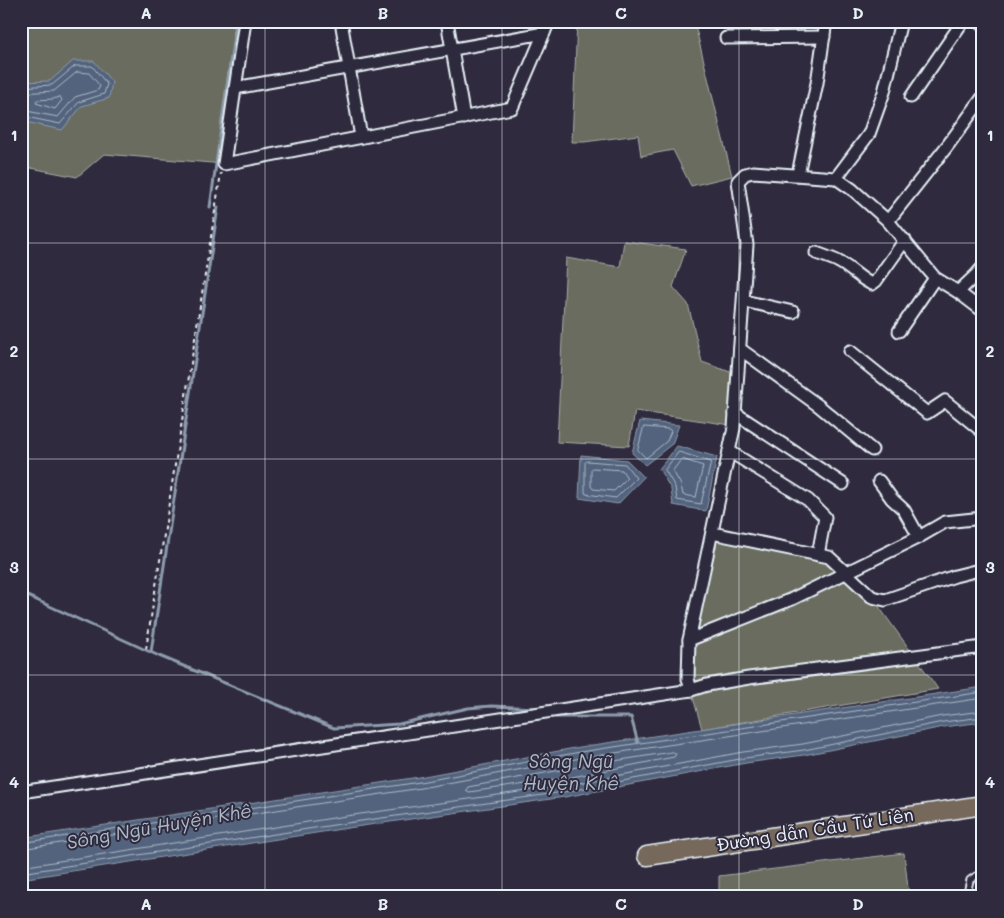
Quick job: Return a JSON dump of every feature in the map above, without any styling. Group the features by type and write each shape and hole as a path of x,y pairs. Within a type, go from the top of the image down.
{"main road":[{"name":"Đường dẫn Cầu Tứ Liên","path":"646,856 983,804"}],"street":[{"path":"245,21 224,164 512,108 549,21"},
{"path":"341,21 362,137"},
{"path":"447,21 464,118"},
{"path":"798,174 818,83 826,21"},
{"path":"836,178 869,134 884,92 901,21"},
{"path":"911,97 963,21"},
{"path":"978,21 983,25"},
{"path":"235,88 544,32"},
{"path":"726,38 824,37"},
{"path":"888,221 983,97"},
{"path":"691,690 688,678 689,640 729,451 735,414 747,246 738,181 741,176 752,172 836,178 853,190 888,221 936,278 983,311"},
{"path":"816,253 838,261 872,284 905,240"},
{"path":"958,292 983,267"},
{"path":"899,331 936,278"},
{"path":"744,302 793,312"},
{"path":"740,349 819,406 872,450"},
{"path":"850,351 927,414 945,401 983,432"},
{"path":"735,414 843,484"},
{"path":"729,451 808,500 825,517 818,555"},
{"path":"879,481 904,510 919,537"},
{"path":"689,640 792,599 919,537 945,522 983,518"},
{"path":"712,532 829,557 872,597 885,600 954,576 983,569"},
{"path":"21,792 691,690 707,684 983,647"}],"lane":[{"path":"969,897 970,880 976,876 983,875"}],"path":[{"path":"146,649 217,188 224,164"}],"green space":[{"path":"21,21 245,21 224,164 104,154 77,177 21,166"},
{"path":"577,21 694,21 732,176 691,186 673,150 641,156 638,135 572,142"},
{"path":"624,241 686,249 673,287 688,304 702,362 736,374 731,425 635,411 629,446 557,442 566,258 620,267"},
{"path":"712,533 818,555 872,597 938,689 702,729 691,690 689,640"},
{"path":"904,853 909,897 719,897 719,876"}],"water":[{"path":"73,61 94,61 112,82 109,98 82,106 62,130 21,121 21,82 50,81"},
{"path":"640,421 679,425 672,444 645,465 632,453"},
{"path":"677,446 717,457 706,511 673,505 671,489 659,469"},
{"path":"581,455 627,460 644,477 618,504 579,498"},
{"name":"Sông Ngũ Huyện Khê","path":"983,687 983,722 944,727 804,755 746,763 565,797 348,828 21,879 21,838 419,777 580,747"}],"waterway":[{"path":"210,207 236,21"},
{"path":"151,652 218,207"},
{"path":"21,593 159,656 334,728 399,724 468,708 491,706 537,708"},
{"path":"556,717 631,717 638,743"}]}
